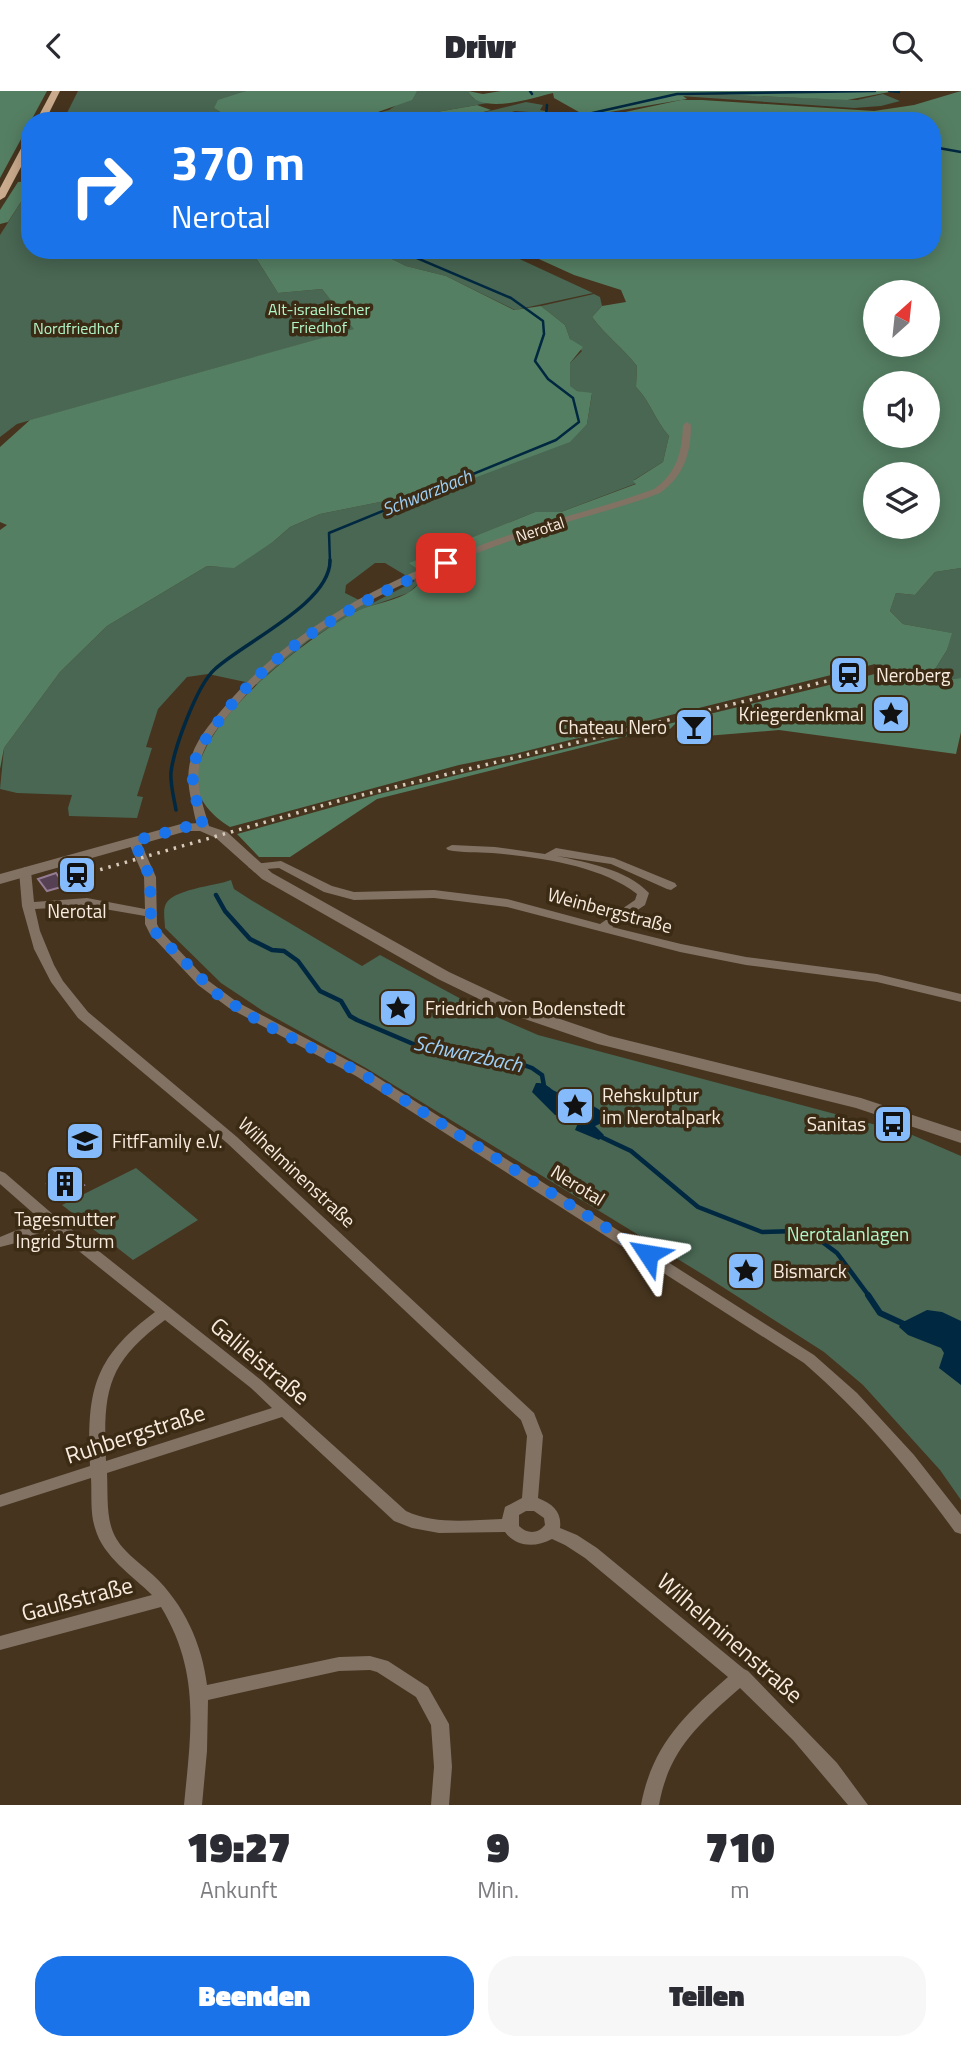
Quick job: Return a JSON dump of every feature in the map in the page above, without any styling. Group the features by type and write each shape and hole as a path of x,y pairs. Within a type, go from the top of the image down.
{"main road":[{"path":"45,112 56,91"},
{"path":"0,197 21,158"}],"street":[{"name":"Nerotal","path":"203,826 193,783 198,752 230,706 262,671 301,639 399,584 470,552 657,491 673,479 679,470 684,455 687,425"},
{"path":"0,879 186,827 203,826 218,831 254,867 452,978 530,1015 637,1050 891,1113 961,1137"},
{"name":"Nerotal","path":"134,841 150,877 151,925 160,940 202,982 233,1006 361,1073 809,1359 830,1376 894,1440 961,1527"},
{"path":"452,848 546,858 612,872 630,880 643,893 644,898 638,906 602,928"},
{"path":"546,858 556,851 603,858 671,886"},
{"name":"Weinbergstraße","path":"254,867 281,864 328,889 346,895 365,897 420,894 469,898 528,908 700,952 877,978 961,998"},
{"name":"Wilhelminenstraße","path":"25,871 32,930 50,973 83,1015 232,1140 528,1417 535,1436 530,1503"},
{"path":"28,906 87,902 151,914"},
{"name":"Galileistraße","path":"0,1175 51,1220 239,1370 384,1504 407,1520 440,1527 508,1525"},
{"path":"0,1242 15,1238 51,1220"},
{"path":"166,1312 128,1342 105,1375 98,1410 102,1528 117,1551 142,1573 165,1599 186,1635 197,1665 201,1694 193,1805"},
{"name":"Ruhbergstraße","path":"0,1501 285,1410"},
{"path":"530,1503 548,1510 553,1521 550,1531 538,1539 523,1539 508,1525 511,1512 530,1503"},
{"name":"Wilhelminenstraße","path":"550,1531 572,1540 591,1553 742,1676 795,1727 859,1805"},
{"name":"Gaußstraße","path":"0,1643 165,1599"},
{"path":"201,1694 339,1664 370,1663 382,1666 422,1692 440,1724 443,1767 440,1805"},
{"path":"650,1805 658,1771 677,1736 742,1676"}],"green space":[{"path":"0,91 47,91 36,112 21,112 21,139 0,178"},
{"path":"78,91 246,91 214,108 220,112 68,112"},
{"path":"246,91 417,91 412,100 378,112 220,112 214,108 218,100"},
{"path":"417,91 468,91 473,98 488,103 437,112 382,112"},
{"path":"468,91 483,94 501,91 895,91 847,100 708,94 683,96 687,99 610,112 579,112 554,98 553,93 495,104 483,103"},
{"path":"961,91 961,568 935,572 915,595 896,593 890,611 903,624 952,633 947,650 932,674 938,680 961,678 961,732 956,754 779,730 706,736 705,724 677,722 670,729 648,731 377,799 290,857 259,857 237,834 379,794 883,672 875,664 514,754 459,765 230,827 206,807 199,793 197,777 203,754 216,731 235,707 283,662 331,626 358,611 412,590 427,576 409,563 535,512 561,512 636,484 633,481 663,462 669,436 636,387 637,366 592,317 602,306 626,302 621,290 574,275 539,259 941,259 941,112 625,112 681,100 874,111 914,105"},
{"path":"708,94 857,100 883,94 900,101 854,108 680,96"},
{"path":"526,102 543,105 540,110 549,112 515,111 485,112"},
{"path":"477,105 491,110 483,112 437,112"},
{"path":"18,182 21,182 21,202 8,222 0,224 0,210"},
{"name":"Nordfriedhof","path":"21,202 21,259 257,259 278,293 322,289 355,329 17,424 0,437 0,235"},
{"path":"257,259 392,259 406,266 446,276 514,310 541,306 565,325 570,339 583,347 570,363 570,386 577,391 592,393 587,424 570,442 445,489 320,514 290,527 234,568 207,566 107,626 60,672 4,748 0,769 0,530 7,525 0,522 0,447 30,420 354,329 322,289 278,293"},
{"path":"392,259 519,259 593,293 515,310 446,276 406,266"},
{"path":"594,294 600,297 602,306 592,317 637,366 636,387 669,436 663,462 634,480 637,483 561,512 535,512 410,563 427,576 408,593 354,612 308,641 269,673 259,685 208,674 187,677 158,709 146,747 152,748 137,796 143,797 137,818 69,816 68,808 72,795 17,793 0,789 4,748 60,672 107,626 207,566 219,567 274,541 290,527 320,514 445,489 587,424 592,394 570,387 570,363 582,351 570,339 565,325 541,306","holes":["375,563 385,563 415,581 369,605 345,593 346,585"]},
{"path":"961,568 961,678 938,680 932,674 947,650 951,633 903,624 890,611 896,593 915,595 935,572"},
{"name":"Nerotalanlagen","path":"231,880 234,889 362,966 380,955 485,1012 538,1035 910,1134 961,1156 961,1500 940,1470 863,1385 824,1352 366,1068 263,1011 221,983 165,928 164,911 169,900 175,896"},
{"path":"136,1168 198,1220 133,1260 62,1205"}],"water":[{"path":"536,1083 545,1084 557,1092 588,1103 605,1114 604,1122 595,1126 604,1135 599,1140 575,1130 578,1123 576,1120 555,1115 532,1092"},
{"path":"927,1310 942,1312 961,1321 961,1385 939,1368 944,1353 941,1348 908,1335 899,1327 901,1323"}],"building":[{"path":"56,873 65,886 47,891 38,879"},
{"name":"Tagesmutter Ingrid Sturm","path":"69,1172 84,1185 62,1197 47,1184"}],"waterway":[{"name":"Schwarzbach","path":"597,112 677,94 875,91"},
{"path":"889,91 899,92"},
{"path":"546,112 547,105"},
{"path":"941,148 961,152"},
{"name":"Schwarzbach","path":"330,560 329,533 556,440 579,422 573,398 548,379 535,361 544,334 543,321 511,298 419,259"},
{"name":"Schwarzbach","path":"176,810 171,781 173,761 187,717 201,688 215,669 228,658 302,606 327,576 330,560"},
{"name":"Schwarzbach","path":"216,895 225,911 250,939 272,950 284,951 298,961 320,991 341,1001 350,1016 425,1049 458,1050 507,1059 532,1068 542,1075 544,1086"},
{"name":"Schwarzbach","path":"597,1135 631,1151 698,1207 762,1232 798,1231 817,1238 837,1253 869,1296"},
{"name":"Schwarzbach","path":"868,1295 880,1313 906,1325"}],"railway":[{"path":"92,872 342,800 835,679"}],"place":[{"name":"Neroberg","path":"849,675"},
{"name":"Kriegerdenkmal","path":"891,714"},
{"name":"Chateau Nero","path":"694,727"},
{"name":"Nerotal","path":"77,875"},
{"name":"Friedrich von Bodenstedt","path":"398,1008"},
{"name":"Rehskulptur im Nerotalpark","path":"575,1106"},
{"name":"Sanitas","path":"893,1124"},
{"name":"FitfFamily e.V.","path":"85,1141"},
{"name":"Tagesmutter Ingrid Sturm","path":"65,1184"},
{"name":"Bismarck","path":"746,1271"}],"route":[{"path":"446,563 366,601 301,639 262,671 234,700 202,745 195,760 193,783 203,826 186,827 134,841 150,877 151,925 160,940 202,982 233,1006 361,1073 648,1254"}],"park label":[{"name":"Alt-israelischer Friedhof","path":"319,318"}]}
